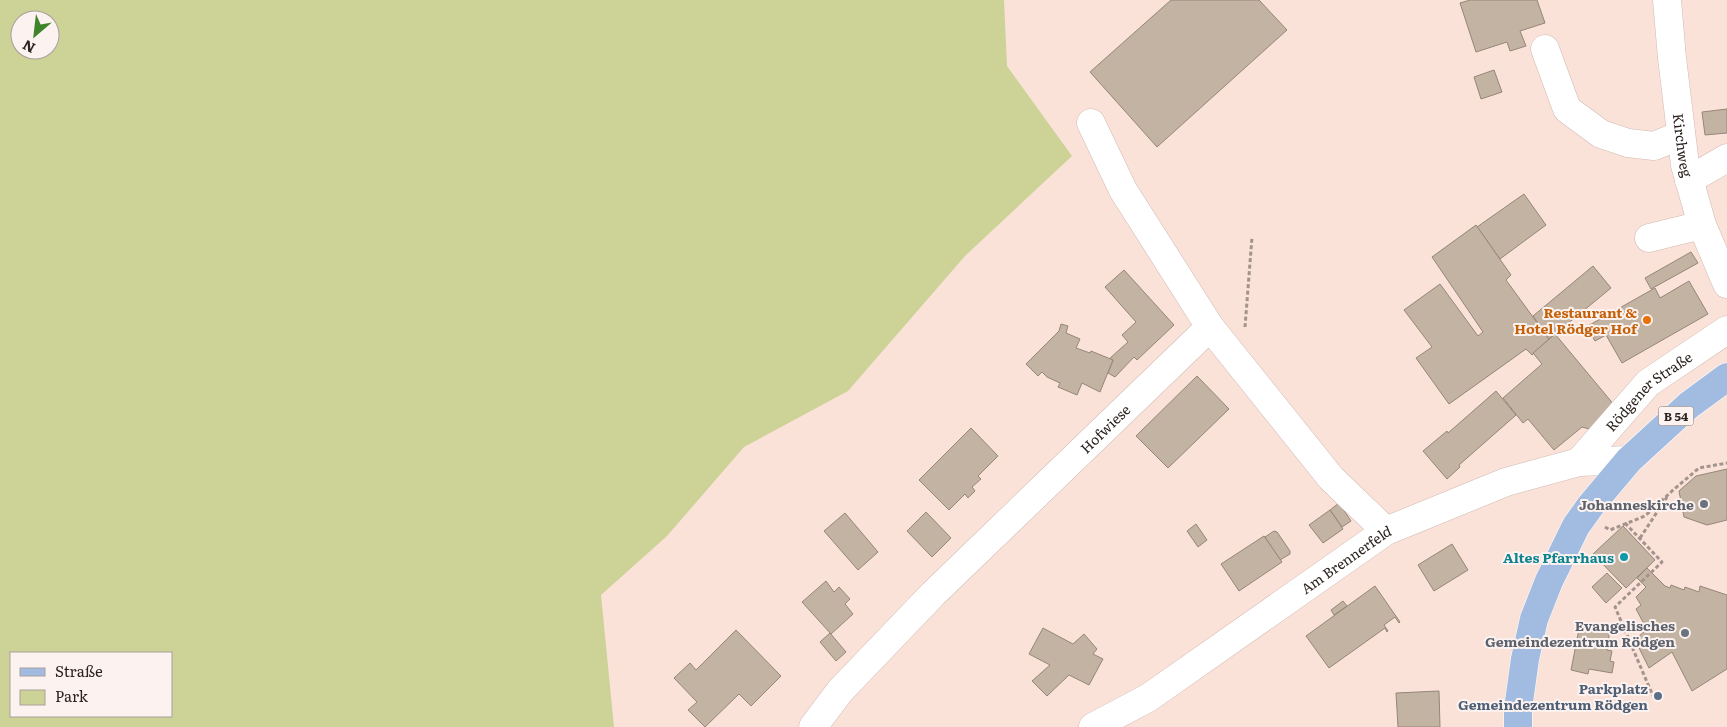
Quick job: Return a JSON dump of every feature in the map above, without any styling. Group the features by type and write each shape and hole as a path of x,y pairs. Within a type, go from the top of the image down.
{"main road":[{"name":"B 54","path":"1518,727 1518,709 1534,619 1549,581 1583,515 1629,460 1688,405 1727,376"}],"street":[{"name":"Kirchweg","path":"1667,0 1685,165 1702,225 1727,284"},
{"path":"1545,49 1567,109 1601,134 1628,143 1654,146 1681,135"},
{"path":"1091,123 1123,190 1210,327 1331,478 1386,531"},
{"path":"1689,180 1727,158"},
{"path":"1649,238 1702,225"},
{"name":"Hofwiese","path":"813,727 840,691 933,594 1210,327"},
{"name":"Rödgener Straße","path":"1579,462 1648,383 1727,330"},
{"name":"Am Brennerfeld","path":"1093,727 1148,698 1386,531 1506,482 1579,462 1629,460"}],"path":[{"path":"1245,332 1252,237"},
{"path":"1645,516 1699,468 1727,463"},
{"path":"1640,538 1672,491"},
{"path":"1625,523 1662,562 1615,607 1653,696"}],"green space":[{"path":"0,0 1004,0 1007,66 1072,156 965,256 848,391 744,447 667,536 601,595 614,727 0,727"}],"building":[{"path":"1171,0 1259,0 1287,30 1157,147 1090,72"},
{"path":"1470,0 1537,0 1545,23 1520,31 1526,46 1510,51 1507,42 1476,52 1460,3"},
{"path":"1494,70 1502,92 1481,99 1474,77"},
{"path":"1727,109 1727,133 1705,135 1702,112"},
{"path":"1524,194 1546,225 1500,259 1477,227"},
{"path":"1476,225 1511,275 1506,280 1549,339 1532,355 1526,349 1449,404 1416,358 1432,347 1404,310 1440,284 1478,336 1483,332 1432,257"},
{"path":"1691,252 1698,263 1651,289 1645,278"},
{"path":"1593,266 1611,288 1549,339 1533,316"},
{"path":"1124,270 1174,325 1137,360 1134,357 1115,377 1108,373 1113,360 1109,359 1128,342 1122,335 1136,322 1105,287"},
{"name":"Restaurant & Hotel Rödger Hof","path":"1689,281 1708,314 1622,363 1606,335 1595,341 1586,327 1655,288 1660,298"},
{"path":"1061,324 1068,326 1066,333 1080,339 1076,348 1090,353 1091,351 1113,360 1100,392 1082,383 1077,395 1058,387 1060,383 1047,377 1042,372 1038,376 1026,364 1059,331"},
{"path":"1555,334 1615,406 1593,430 1582,427 1554,450 1528,419 1523,423 1503,398 1542,364 1533,353"},
{"path":"1197,376 1229,409 1168,468 1136,436"},
{"path":"1496,391 1516,415 1459,465 1460,467 1447,479 1423,451 1447,431 1448,433"},
{"path":"971,428 998,456 978,476 981,479 972,487 975,491 968,498 965,494 949,510 919,480"},
{"name":"Johanneskirche","path":"1727,469 1727,520 1707,525 1684,517 1679,491 1696,476"},
{"path":"1339,503 1351,521 1342,527 1330,510"},
{"path":"1330,510 1343,529 1323,543 1309,525"},
{"path":"926,512 951,538 932,557 907,531"},
{"path":"845,513 878,552 858,570 824,531"},
{"path":"1196,524 1207,540 1198,547 1187,531"},
{"name":"Altes Pfarrhaus","path":"1623,526 1655,560 1626,588 1593,554"},
{"path":"1274,531 1277,532 1290,551 1290,554 1280,560 1265,537"},
{"path":"1264,536 1282,562 1239,591 1221,564"},
{"path":"1452,544 1468,570 1434,591 1418,565"},
{"name":"Evangelisches Gemeindezentrum Rödgen","path":"1647,568 1665,586 1670,588 1671,585 1684,590 1685,587 1699,592 1700,586 1727,595 1727,669 1692,691 1672,652 1649,668 1635,640 1650,626 1647,622 1644,624 1636,609 1641,605 1636,597 1646,587 1637,578"},
{"path":"1607,573 1622,588 1606,603 1592,587"},
{"path":"826,581 834,592 839,587 850,599 845,604 853,614 831,634 802,602"},
{"path":"1375,586 1400,622 1395,617 1384,625 1387,632 1385,628 1329,668 1306,636"},
{"path":"1343,601 1347,606 1334,615 1331,610"},
{"path":"1580,624 1610,629 1607,650 1612,651 1610,661 1614,662 1612,673 1589,669 1588,674 1571,670"},
{"path":"1043,628 1073,644 1084,634 1097,649 1093,654 1103,659 1089,685 1069,675 1047,696 1032,681 1050,665 1029,654"},
{"path":"736,630 781,676 751,706 739,694 705,727 688,710 697,702 674,678 690,663 696,670"},
{"path":"830,633 846,652 836,661 820,642"},
{"path":"1439,691 1440,727 1398,727 1396,693"}],"place":[{"name":"Restaurant & Hotel Rödger Hof","path":"1647,320"},
{"name":"Johanneskirche","path":"1704,504"},
{"name":"Altes Pfarrhaus","path":"1624,557"},
{"name":"Evangelisches Gemeindezentrum Rödgen","path":"1685,633"},
{"name":"Parkplatz Gemeindezentrum Rödgen","path":"1658,696"}]}
